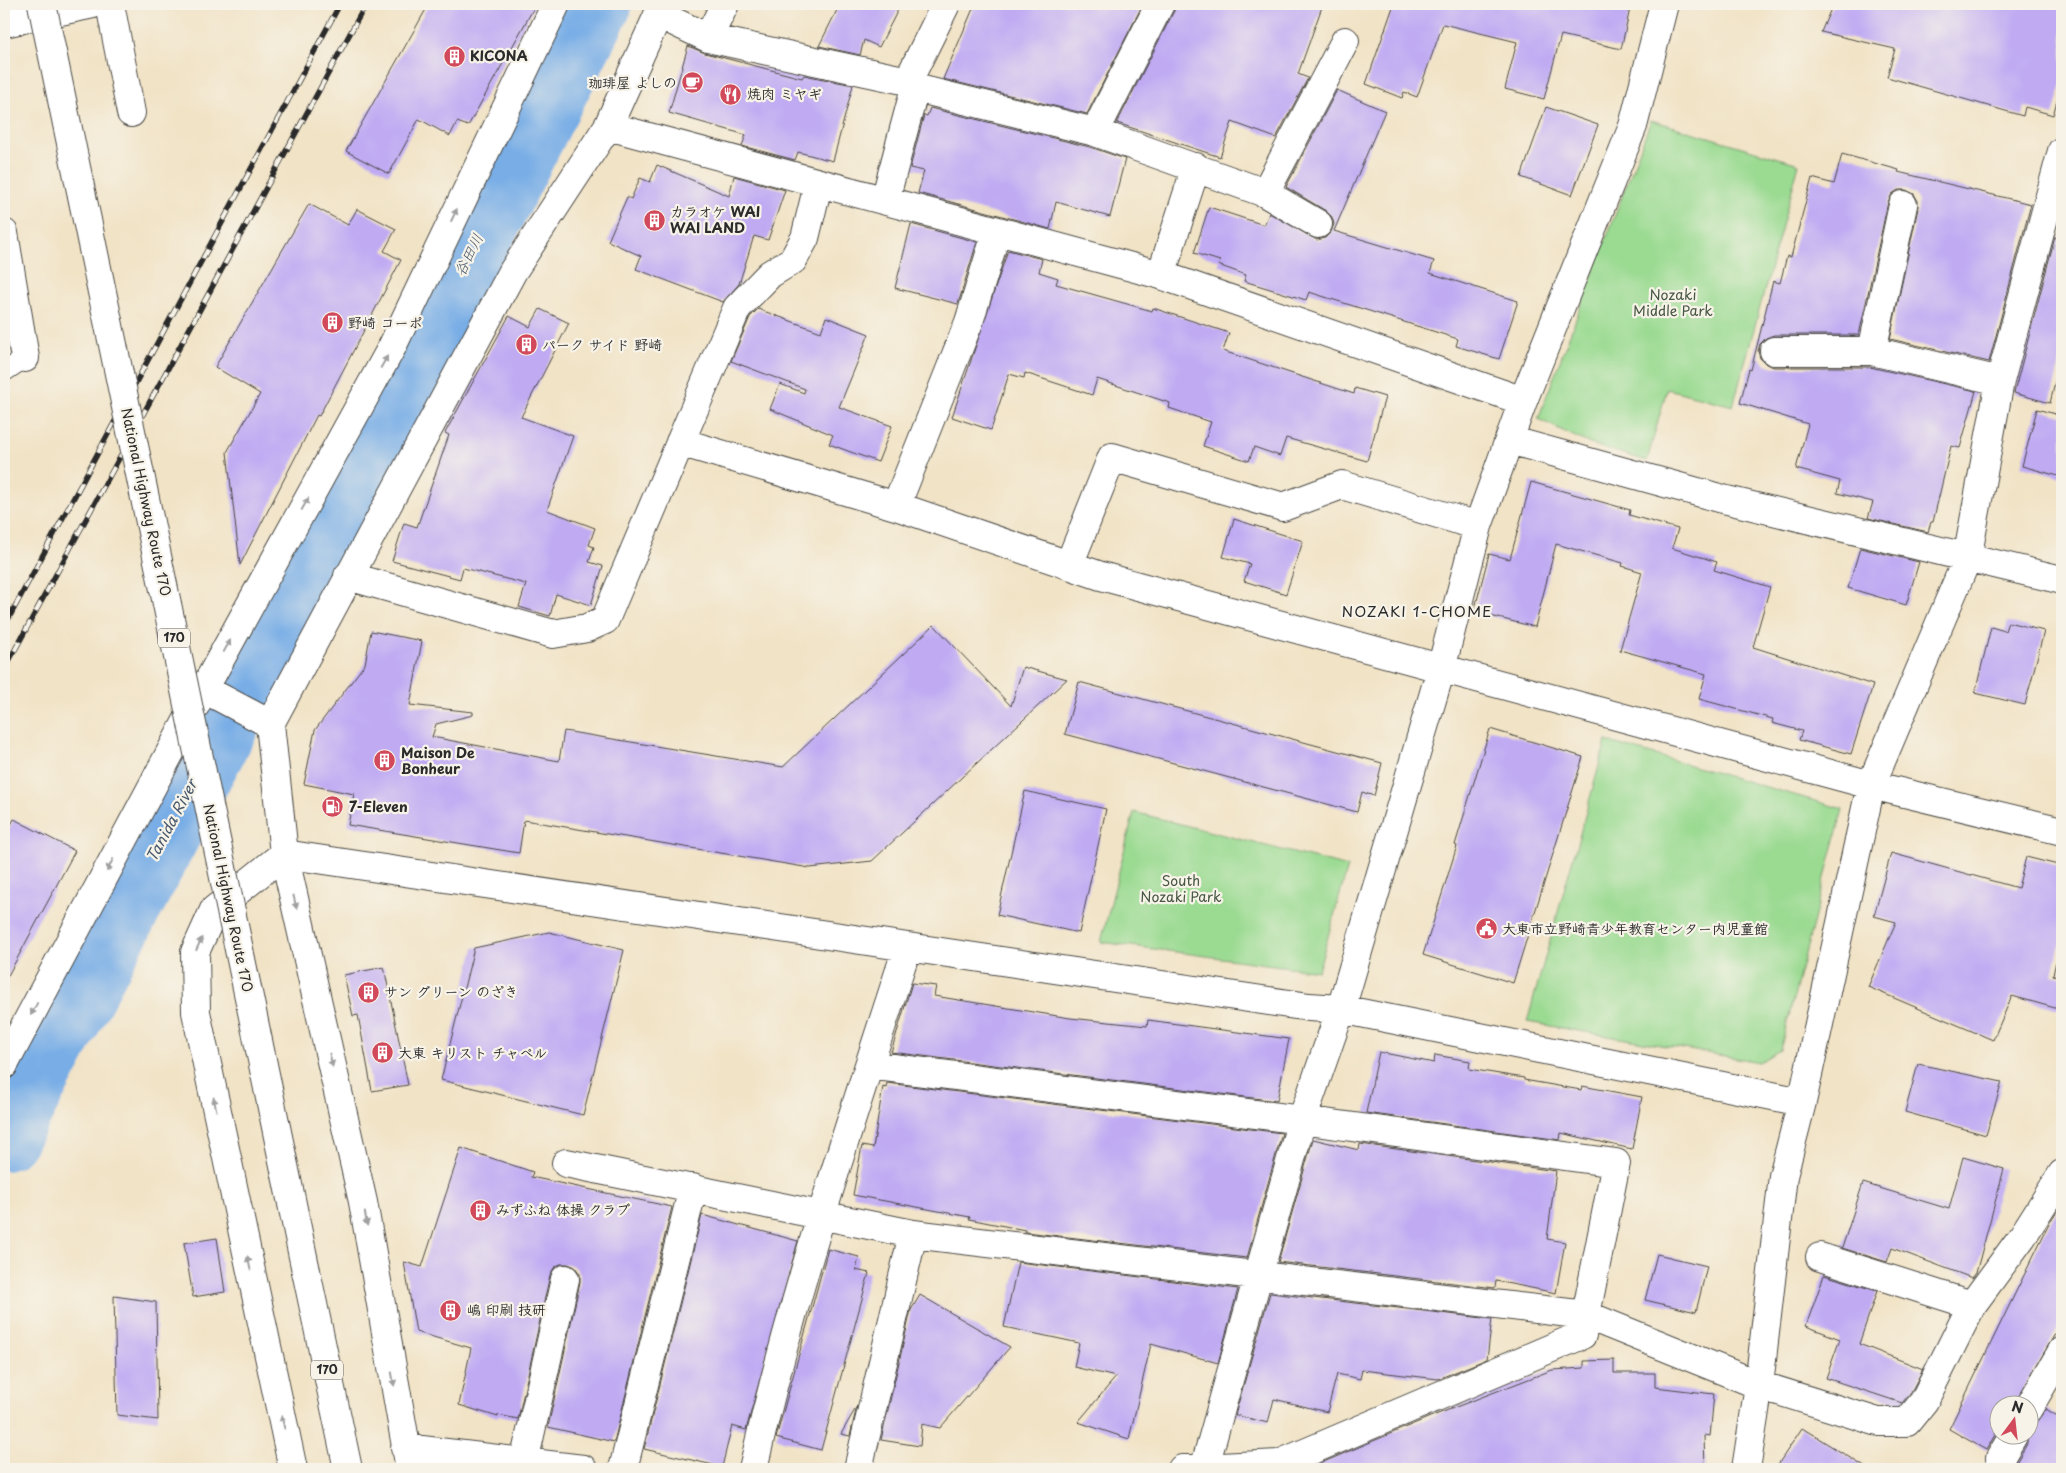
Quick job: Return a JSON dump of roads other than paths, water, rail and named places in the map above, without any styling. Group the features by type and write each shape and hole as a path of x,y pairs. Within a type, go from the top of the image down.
{"main road":[{"name":"National Highway Route 170","path":"42,4 348,1469"},
{"path":"4,23 93,4"},
{"path":"110,4 131,113"},
{"path":"4,1065 204,689 392,347 556,4"},
{"path":"708,38 725,4"},
{"path":"885,200 911,84 946,4"},
{"path":"1095,132 1160,4"},
{"path":"869,1065 1302,1120 1616,1163 1582,1334 1279,1464 1197,1469 1258,1275 1302,1120 1341,1009 1441,669 1478,526 1522,401 1633,126 1664,4"},
{"path":"583,1469 524,1462 407,1458 363,1202 284,854 270,724 513,271 608,126 661,9 708,38 911,84 1095,132 1265,193 1318,224"},
{"path":"1265,193 1345,41"},
{"path":"608,126 818,185 885,200 1160,275 1522,401"},
{"path":"1746,1469 1759,1385 1783,1176 1802,1102 1870,785 1967,559 2000,381 2062,151"},
{"path":"1160,275 1196,167"},
{"path":"348,576 553,634 587,628 605,620 737,308 770,274 793,260 805,238 818,185"},
{"path":"1872,351 1903,205"},
{"path":"896,506 969,322 997,232"},
{"path":"4,234 14,365"},
{"path":"1774,351 1872,351 2000,381"},
{"path":"1509,440 1723,499 1967,559 2062,580"},
{"path":"680,442 896,506 1101,576 1870,785 2062,831"},
{"path":"1069,565 1112,457 1283,507 1342,485 1478,526"},
{"path":"204,689 270,724"},
{"path":"293,1469 196,1012 195,952 214,910 284,854 1309,1007 1341,1009 1802,1102"},
{"path":"753,1469 770,1396 820,1215 907,948"},
{"path":"566,1163 914,1234 1586,1315 1759,1385 1878,1422 1907,1422 1924,1402 1972,1305 2022,1237 2062,1174"},
{"path":"623,1469 693,1188"},
{"path":"858,1469 914,1234"},
{"path":"1820,1257 1972,1305"},
{"path":"524,1462 565,1279"},
{"path":"2036,1396 2062,1351"}],"waterway":[{"name":"Tanida River","path":"4,1136 340,507 597,4"}],"railway":[{"path":"4,627 340,4"},
{"path":"4,670 366,4"}],"place":[{"name":"KICONA","path":"454,56"},
{"name":"珈琲屋 よしの","path":"693,83"},
{"name":"焼肉 ミヤギ","path":"731,94"},
{"name":"カラオケ WAI WAI LAND","path":"654,220"},
{"name":"野崎 コーポ","path":"332,323"},
{"name":"パーク サイド 野崎","path":"526,345"},
{"name":"Maison De Bonheur","path":"385,761"},
{"name":"7-Eleven","path":"333,807"},
{"name":"大東市立野崎青少年教育センター内児童館","path":"1486,929"},
{"name":"サン グリーン のざき","path":"368,992"},
{"name":"大東 キリスト チャペル","path":"382,1053"},
{"name":"みずふね 体操 クラブ","path":"480,1210"},
{"name":"嶋 印刷 技研","path":"451,1310"}],"district":[{"name":"NOZAKI 1-CHOME","path":"1417,612"}],"water label":[{"name":"谷田川","path":"469,255"}],"park label":[{"name":"Nozaki Middle Park","path":"1673,304"},
{"name":"South Nozaki Park","path":"1181,890"}]}
